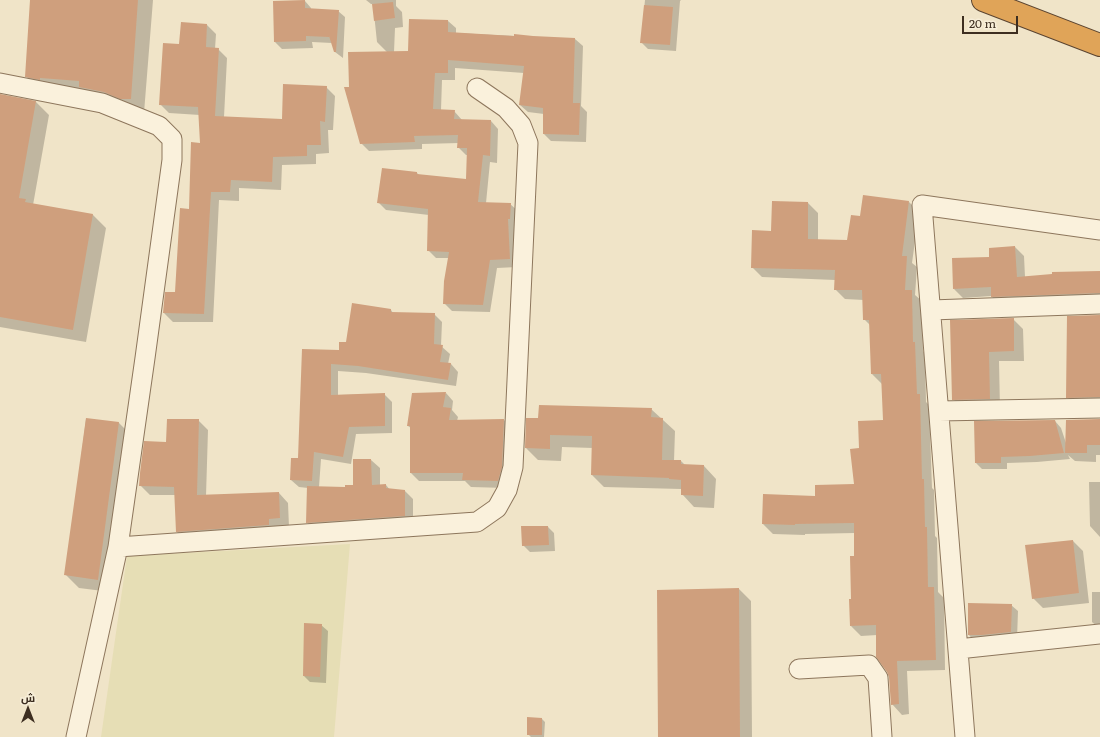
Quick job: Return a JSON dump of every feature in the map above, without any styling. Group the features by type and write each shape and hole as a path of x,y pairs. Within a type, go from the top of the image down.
{"highway":[{"path":"983,0 1100,45"}],"street":[{"path":"0,83 102,103 158,126 172,139 172,160 118,547 76,737"},
{"path":"118,547 477,522 496,508 507,490 514,467 528,143 521,125 506,108 477,88"},
{"path":"965,737 922,205 1100,230"},
{"path":"931,310 1100,304"},
{"path":"939,411 1100,408"},
{"path":"958,649 1100,634"},
{"path":"799,669 869,665 878,678 882,737"}],"shaded area":[{"path":"350,544 334,737 101,737 127,556"}],"building":[{"path":"30,0 138,0 131,99 120,99 104,92 79,87 79,81 40,78 40,80 25,77"},
{"path":"305,0 305,8 339,10 336,52 334,52 329,36 306,36 306,41 274,42 273,1"},
{"path":"393,2 395,18 374,21 372,4"},
{"path":"644,5 673,7 670,45 640,43"},
{"path":"409,19 448,20 448,32 575,38 573,103 580,103 579,135 543,134 543,108 519,105 524,66 448,60 448,73 435,73 433,109 455,110 454,119 491,120 490,156 483,155 478,202 511,203 510,219 508,219 510,259 490,260 483,305 443,304 444,281 449,252 427,251 428,209 377,203 382,168 417,172 417,174 466,179 467,148 457,148 458,135 414,136 415,142 360,144 344,87 349,87 348,52 408,51"},
{"path":"181,22 207,24 206,47 219,48 215,116 282,119 283,84 327,86 325,122 320,121 321,145 307,145 307,156 273,157 272,182 231,180 230,192 211,192 204,314 163,313 165,292 175,292 180,208 189,209 191,142 200,143 198,107 159,105 163,43 179,44"},
{"path":"0,94 36,101 19,198 26,199 25,202 93,214 73,330 0,317"},
{"path":"863,195 909,201 902,256 907,256 905,290 912,290 913,342 915,342 917,394 920,394 922,479 924,479 925,527 927,527 928,587 934,587 936,660 897,661 899,704 891,705 889,677 876,657 876,625 850,626 850,556 854,556 854,523 795,525 762,524 763,494 815,496 815,485 854,484 850,449 859,448 858,421 883,420 881,374 871,374 869,320 863,320 862,290 834,290 835,270 751,268 752,230 771,231 772,201 808,202 808,239 847,240 851,215 860,216"},
{"path":"1015,246 1017,277 1052,274 1052,272 1100,271 1100,293 991,297 991,287 953,289 952,258 989,257 989,248"},
{"path":"352,303 391,309 391,312 435,313 434,344 443,345 440,362 451,363 448,380 358,366 331,364 331,395 385,393 385,426 349,427 343,457 314,452 312,481 290,480 291,458 298,458 302,349 339,350 339,342 346,342"},
{"path":"1100,315 1100,397 1066,398 1067,316"},
{"path":"1014,318 1014,351 989,352 990,399 952,400 950,320"},
{"path":"446,392 443,407 451,408 449,420 504,419 502,467 498,481 462,480 463,473 410,473 410,426 407,426 412,393"},
{"path":"539,405 652,408 651,417 663,418 662,460 681,460 681,464 704,465 703,496 681,495 681,480 669,478 591,475 592,436 550,435 550,449 525,448 526,418 538,418"},
{"path":"86,418 119,422 98,580 64,575"},
{"path":"167,419 199,419 197,495 279,492 280,518 269,519 269,525 176,532 174,487 139,486 144,441 166,442"},
{"path":"1100,419 1100,445 1087,445 1087,453 1065,453 1066,420"},
{"path":"1055,420 1064,453 1001,457 1001,463 975,463 974,421"},
{"path":"353,459 371,459 372,485 386,484 386,488 405,490 405,516 306,523 307,486 345,487 345,485 353,485"},
{"path":"521,526 548,526 549,545 522,546"},
{"path":"1073,540 1079,593 1032,599 1025,545"},
{"path":"739,588 740,737 658,737 657,590"},
{"path":"968,603 1012,604 1011,632 968,635"},
{"path":"304,623 322,624 320,677 303,676"},
{"path":"527,717 542,718 542,735 527,735"}]}
